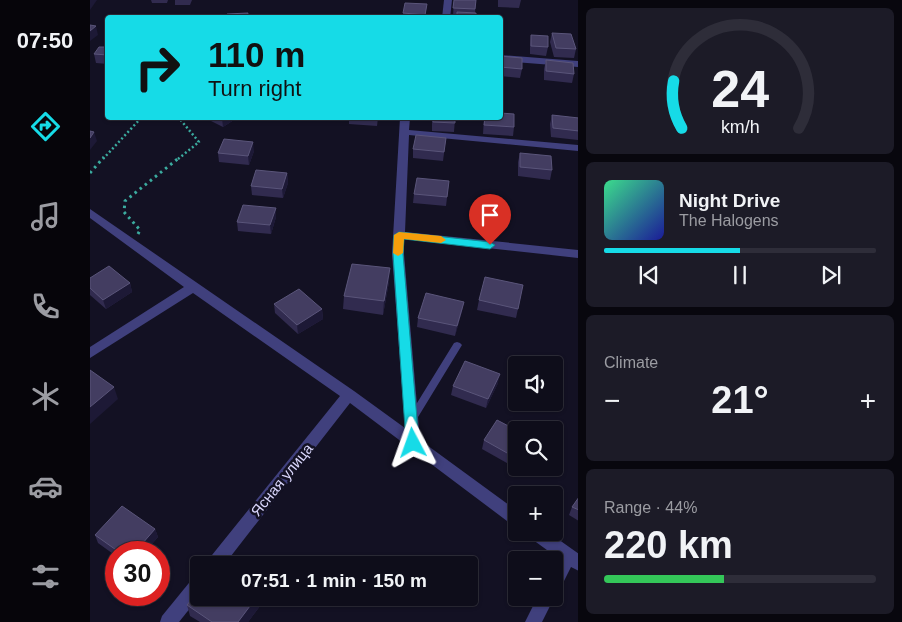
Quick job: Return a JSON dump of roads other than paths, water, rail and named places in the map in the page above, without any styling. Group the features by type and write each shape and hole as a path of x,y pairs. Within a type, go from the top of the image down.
{"street":[{"path":"446,15 448,0"},
{"path":"503,58 578,64"},
{"path":"406,120 398,254 413,443"},
{"path":"404,132 578,148"},
{"path":"90,212 193,287 349,395 508,512"},
{"path":"399,235 578,254"},
{"path":"90,353 193,287"},
{"name":"Ясная улица","path":"221,556 349,395"},
{"path":"547,541 573,560 563,572"},
{"path":"168,622 190,595"},
{"path":"533,622 542,606"}],"lane":[{"path":"411,420 458,345"}]}
